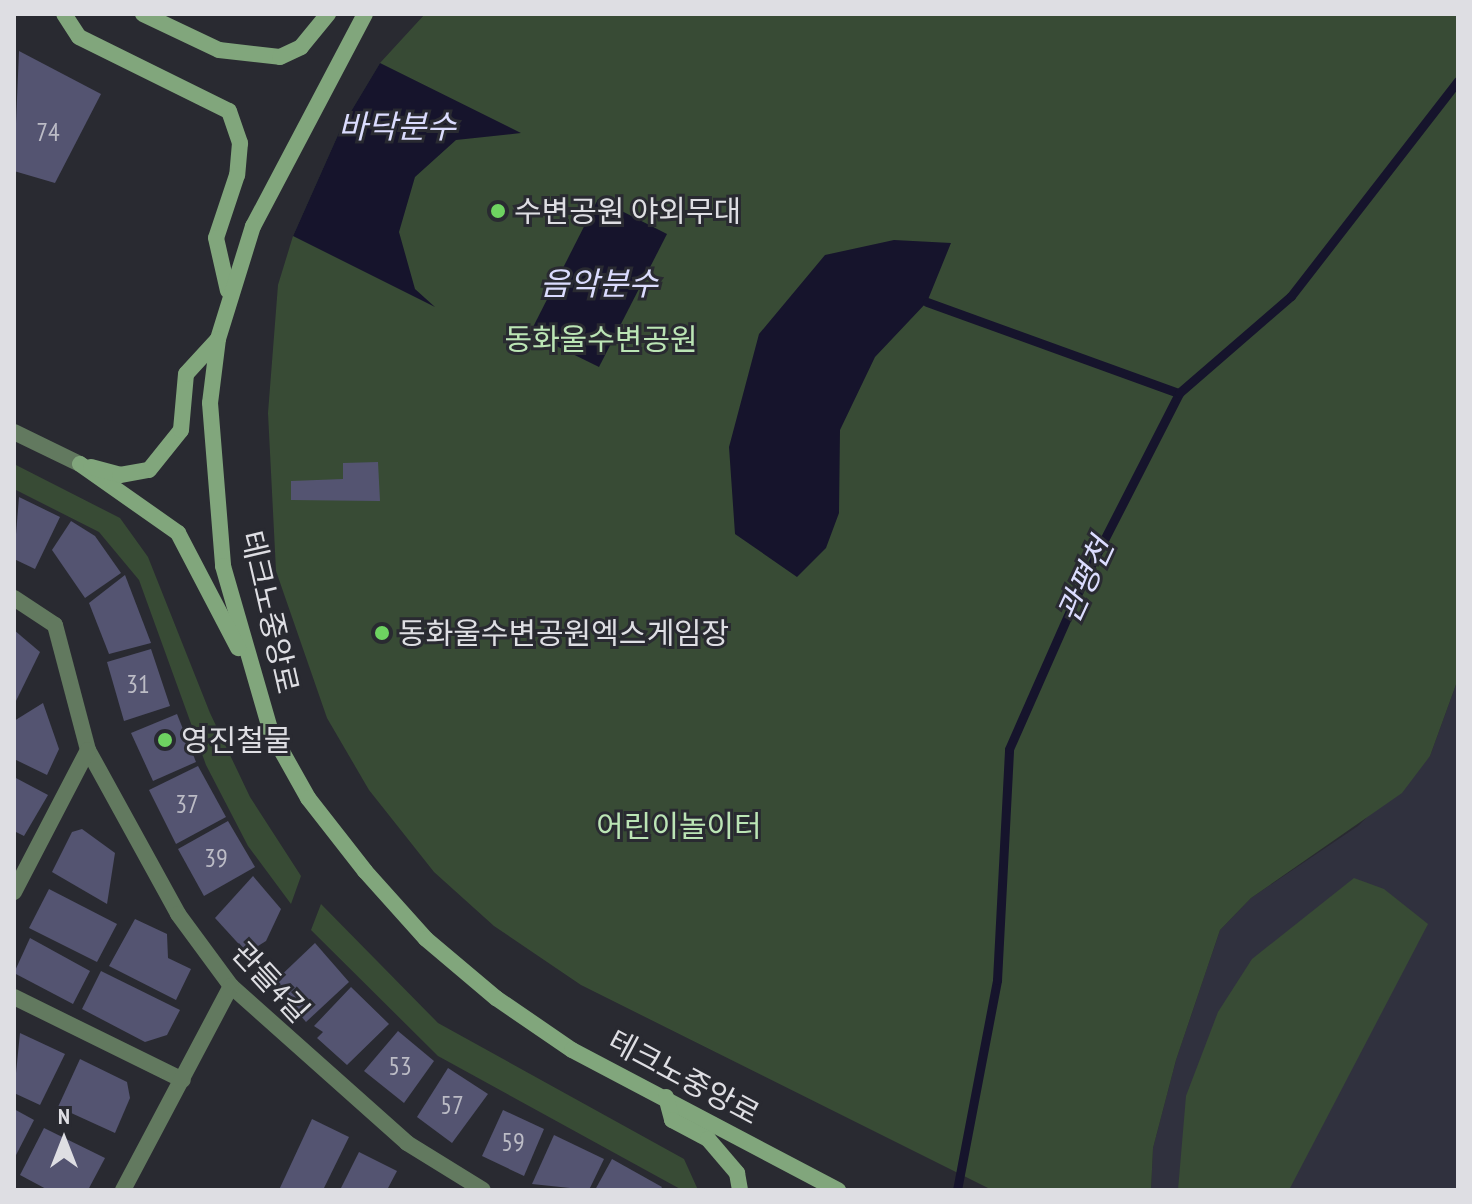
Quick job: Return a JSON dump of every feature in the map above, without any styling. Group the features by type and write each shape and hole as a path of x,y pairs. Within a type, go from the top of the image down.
{"main road":[{"path":"64,14 79,37 229,111 240,143 237,175 216,238 228,291"},
{"path":"143,14 219,50 280,57 301,47 328,14"},
{"name":"테크노중앙로","path":"365,14 312,103 228,291 218,339 210,403 223,566 252,675 271,732 308,798 426,939 572,1050 838,1190"},
{"path":"80,464 120,475 149,470 181,430 186,374 218,339"},
{"path":"80,464 178,533 252,675"},
{"path":"666,1097 672,1120 708,1139 737,1173 740,1190"}],"street":[{"path":"14,432 80,464"},
{"name":"관들4길","path":"14,598 55,625 88,750 178,914 231,986 407,1143 483,1190"},
{"path":"14,892 88,750"},
{"path":"123,1190 231,986"},
{"path":"14,997 183,1080"}],"shaded area":[{"path":"1458,679 1458,1190 1151,1190 1153,1148 1176,1060 1220,930 1251,898 1358,826 1430,756"}],"green space":[{"path":"425,14 1458,14 1458,679 1430,756 1402,793 1251,898 1220,930 1176,1060 1153,1148 1151,1190 992,1190 581,985 494,926 434,872 369,790 327,718 276,571 268,413 278,285 293,236 341,128 380,63"},
{"path":"14,464 120,518 148,557 210,713 250,797 301,876 291,904 248,846 206,765 139,580 99,532 14,489"},
{"path":"1354,878 1384,889 1428,924 1289,1190 1178,1190 1186,1096 1218,1012 1252,959"},
{"path":"321,904 438,1023 684,1159 698,1190 682,1190 438,1056 311,930"}],"water":[{"name":"바닥분수","path":"380,63 521,133 456,140 415,177 399,232 415,289 435,307 293,236 341,128"},
{"name":"음악분수","path":"598,199 667,234 599,367 530,333"},
{"path":"894,240 951,243 927,302 875,357 840,430 839,513 826,548 797,577 735,534 729,447 759,334 825,255"}],"building":[{"path":"19,51 101,94 55,183 14,171"},
{"path":"378,462 380,501 291,500 291,481 343,479 343,463"},
{"path":"19,497 60,517 35,569 14,559"},
{"path":"71,521 95,536 121,573 85,598 52,550"},
{"path":"125,575 151,643 109,654 89,603"},
{"path":"14,630 40,652 14,705"},
{"path":"151,649 170,706 124,721 107,662"},
{"path":"43,703 59,749 47,775 14,759 14,721"},
{"path":"177,714 196,762 153,781 131,733"},
{"path":"198,766 226,817 176,844 149,790"},
{"path":"14,777 48,795 24,836 14,831"},
{"path":"228,821 255,867 204,896 178,849"},
{"path":"82,829 115,853 107,904 52,872 72,832"},
{"path":"253,876 281,909 266,941 247,953 215,918"},
{"path":"49,889 117,924 97,962 29,928"},
{"path":"135,919 167,934 168,958 191,969 176,1000 109,966"},
{"path":"30,938 90,971 73,1004 14,973"},
{"path":"315,943 349,982 306,1022 273,983"},
{"path":"101,971 180,1010 167,1035 145,1042 82,1009"},
{"path":"351,987 389,1024 347,1065 317,1038 323,1032 314,1026"},
{"path":"398,1031 434,1061 404,1103 364,1071"},
{"path":"20,1033 65,1054 40,1105 14,1093"},
{"path":"80,1059 127,1082 130,1098 115,1133 58,1107"},
{"path":"448,1068 488,1094 452,1143 417,1117"},
{"path":"14,1109 34,1120 14,1159"},
{"path":"503,1110 544,1129 524,1176 482,1156"},
{"path":"312,1119 349,1137 323,1190 279,1190"},
{"path":"44,1128 105,1158 88,1190 48,1190 20,1175"},
{"path":"554,1135 604,1159 589,1190 532,1184"},
{"path":"359,1152 397,1171 387,1190 340,1190"},
{"path":"612,1159 662,1187 660,1190 595,1190"}],"waterway":[{"name":"관평천","path":"957,1190 997,980 1009,749 1083,581 1179,393 1291,296 1458,81"},
{"path":"927,302 1179,393"}],"place":[{"name":"수변공원 야외무대","path":"498,211"},
{"name":"동화울수변공원엑스게임장","path":"382,633"},
{"name":"영진철물","path":"165,740"}],"park label":[{"name":"동화울수변공원","path":"601,339"},
{"name":"어린이놀이터","path":"679,826"}]}
